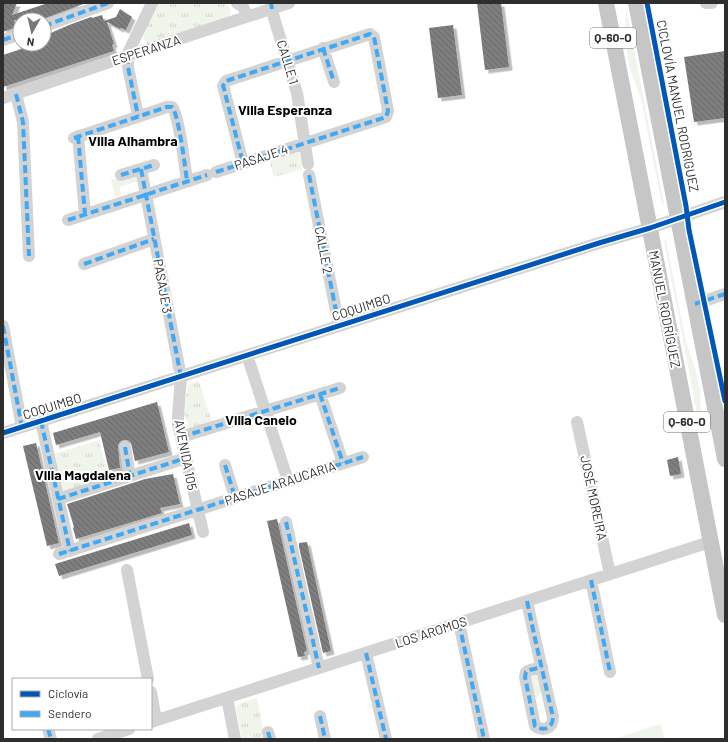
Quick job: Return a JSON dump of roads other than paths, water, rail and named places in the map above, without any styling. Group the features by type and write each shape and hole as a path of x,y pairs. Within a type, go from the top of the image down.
{"main road":[{"name":"MANUEL RODRÍGUEZ","path":"606,3 725,615"},
{"name":"Q-60-O","path":"636,3 725,459"}],"street":[{"path":"52,23 108,3"},
{"path":"138,116 127,56 130,46 152,3"},
{"path":"237,3 243,7 247,16"},
{"name":"ESPERANZA","path":"3,98 247,16 271,6 289,3"},
{"path":"706,3 712,3"},
{"name":"CALLE 1","path":"271,6 297,93 308,169"},
{"path":"243,163 224,83 228,80 323,48 367,35 372,35 376,39 388,111 387,115 384,118 305,143"},
{"path":"323,48 334,82"},
{"path":"16,94 23,122 29,256"},
{"path":"68,220 187,181 177,120 172,107 167,107 138,116 76,137 85,214"},
{"name":"PASAJE 4","path":"187,181 305,143"},
{"path":"121,175 154,165"},
{"name":"PASAJE 3","path":"141,169 180,377"},
{"name":"CALLE 2","path":"308,169 339,326"},
{"name":"COQUIMBO","path":"3,433 650,228 725,202"},
{"path":"84,264 154,239"},
{"path":"695,304 725,294"},
{"path":"3,326 22,427"},
{"path":"247,356 288,481"},
{"name":"AVENIDA 105","path":"180,377 178,416 181,437 203,532"},
{"path":"181,437 340,388"},
{"path":"320,394 343,463"},
{"path":"41,421 58,499 186,458"},
{"name":"JOSÉ MOREIRA","path":"577,422 610,574"},
{"path":"125,447 130,476"},
{"name":"PASAJE ARAUCARIA","path":"58,499 64,552 363,457"},
{"path":"224,465 235,497"},
{"path":"286,522 319,668"},
{"name":"LOS AROMOS","path":"154,721 710,542"},
{"path":"127,570 148,678"},
{"path":"591,580 610,672"},
{"path":"527,601 542,667"},
{"path":"459,623 484,739"},
{"path":"366,653 386,739"},
{"path":"227,698 235,739"},
{"path":"152,702 154,721"},
{"path":"320,716 325,739"},
{"path":"98,739 126,730"}],"district":[{"name":"Villa Esperanza","path":"285,110"},
{"name":"Villa Alhambra","path":"133,141"},
{"name":"Villa Canelo","path":"261,420"},
{"name":"Villa Magdalena","path":"83,475"}]}
